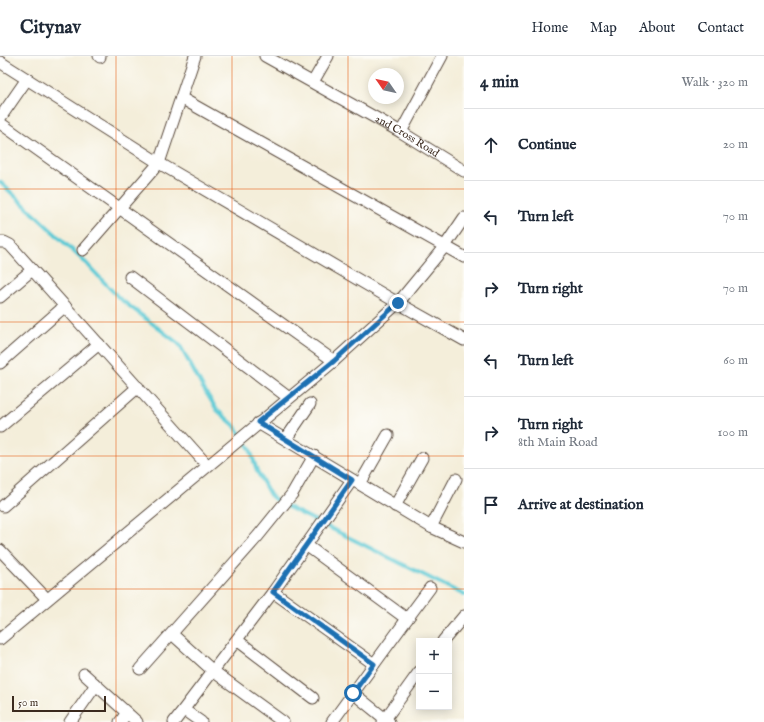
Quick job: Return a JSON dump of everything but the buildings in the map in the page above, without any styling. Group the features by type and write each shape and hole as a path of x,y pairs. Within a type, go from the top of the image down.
{"street":[{"path":"83,250 159,163 195,56"},
{"name":"2nd Cross Road","path":"265,56 401,132 464,171"},
{"path":"313,82 328,56"},
{"path":"401,132 442,56"},
{"path":"0,62 159,163 464,340"},
{"path":"0,118 27,79"},
{"path":"181,98 464,257"},
{"path":"0,123 334,361"},
{"path":"0,639 258,422 334,361 398,303 445,246 464,218"},
{"path":"0,242 10,245 207,465"},
{"path":"0,297 32,270"},
{"path":"130,277 289,398"},
{"path":"0,363 65,306"},
{"path":"0,427 99,344"},
{"path":"3,506 138,387"},
{"path":"286,439 310,404"},
{"path":"258,422 431,527 463,540"},
{"path":"174,722 273,592 328,514 356,482 388,435"},
{"path":"140,669 278,512 292,494 314,456"},
{"path":"395,506 422,458"},
{"path":"431,527 456,479"},
{"path":"306,546 407,618"},
{"path":"0,550 47,599"},
{"path":"332,722 430,588"},
{"path":"273,592 374,664"},
{"path":"446,638 464,616"},
{"path":"172,634 213,671 283,722"},
{"path":"237,640 313,698"},
{"path":"84,674 95,686 137,722"},
{"path":"353,693 386,721 418,674"},
{"path":"70,722 95,686"},
{"path":"184,710 201,722"},
{"path":"120,722 127,713"}],"waterway":[{"path":"0,182 87,264 119,298 179,344 217,410 234,425 250,449 257,471 270,495 278,502 464,595"}],"route":[{"path":"353,693 374,664 273,592 352,480 258,422 334,361 398,303"}]}
